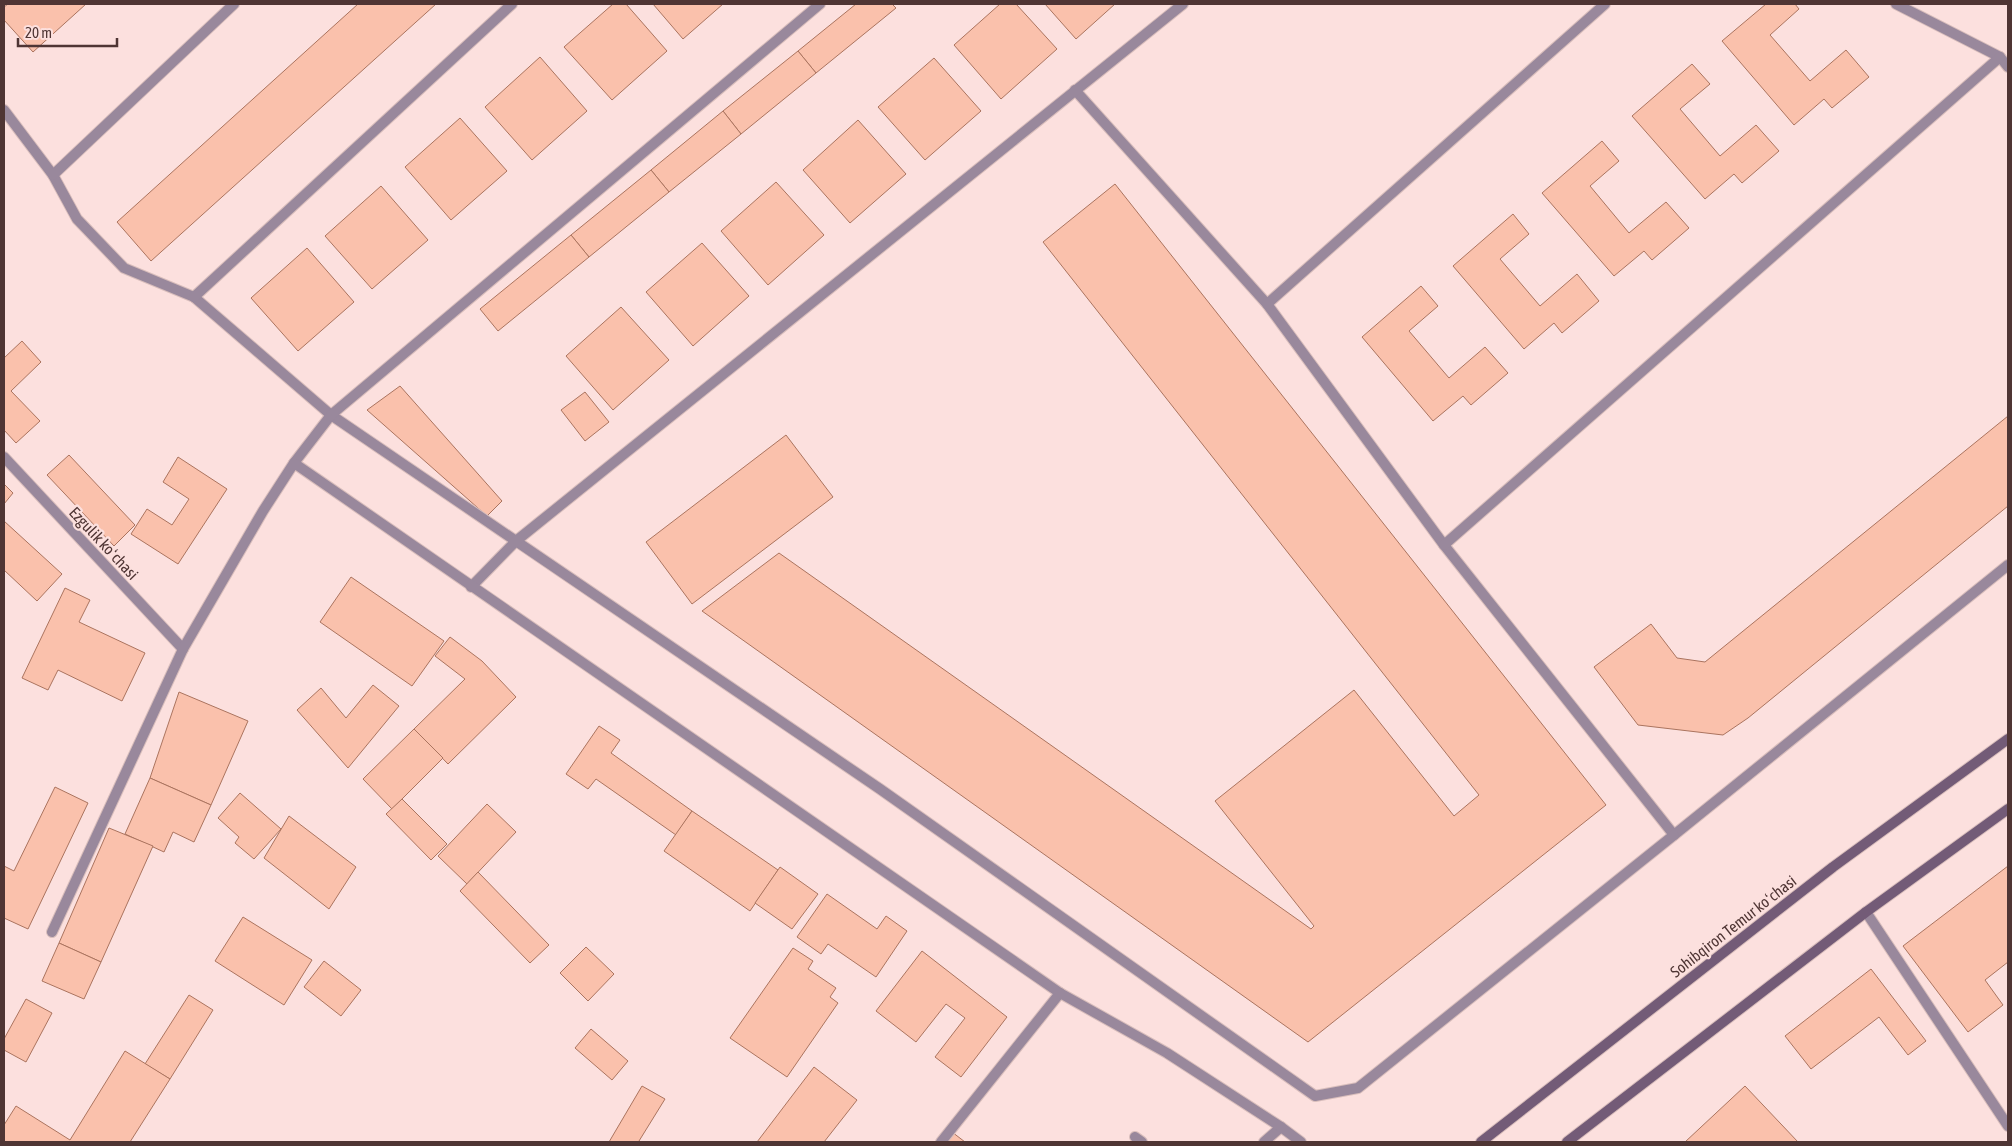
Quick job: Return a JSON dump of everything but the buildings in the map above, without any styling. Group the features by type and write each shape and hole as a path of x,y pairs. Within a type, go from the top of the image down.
{"main road":[{"name":"Sohibqiron Temur koʻchasi","path":"1480,1142 1833,867 2008,739"},
{"path":"1567,1142 1866,912 2008,809"}],"street":[{"path":"53,175 234,4"},
{"path":"194,297 512,4"},
{"path":"52,932 183,649 263,510 294,463 331,415 820,4"},
{"path":"471,587 516,541 1183,4"},
{"path":"1267,304 1605,4"},
{"path":"1896,4 2000,57 2008,67"},
{"path":"1444,545 2000,57"},
{"path":"1075,90 1267,304 1444,545 1674,835"},
{"path":"4,110 53,175 77,219 124,268 194,297 331,415 880,789 1315,1096 1358,1088 2008,565"},
{"name":"Ezgulik koʻchasi","path":"4,457 183,649"},
{"path":"294,463 1060,993 1167,1052 1281,1126 1301,1142"},
{"path":"1866,912 2008,1126"},
{"path":"940,1142 1060,993"},
{"path":"1264,1142 1281,1126"}]}
